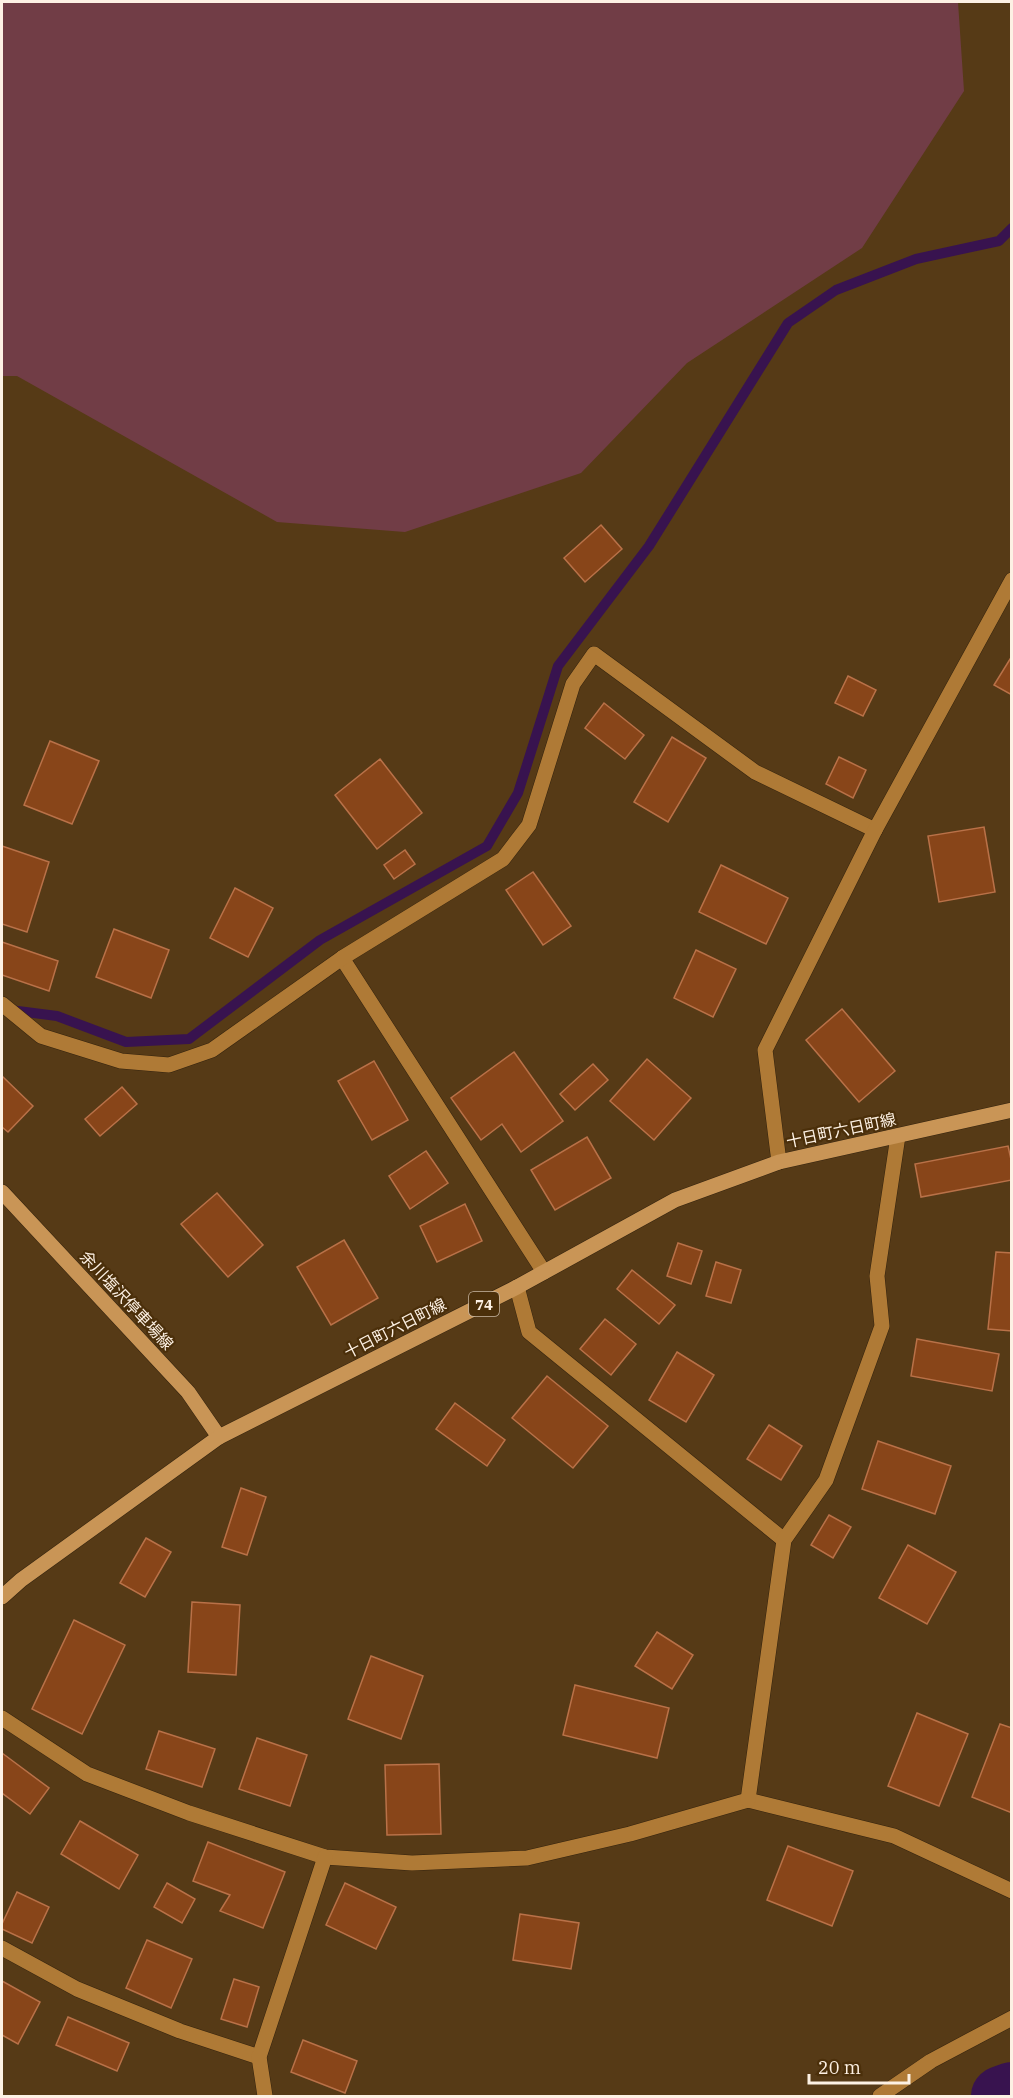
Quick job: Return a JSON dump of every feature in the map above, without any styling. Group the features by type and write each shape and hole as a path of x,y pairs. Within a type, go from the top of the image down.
{"main road":[{"name":"十日町六日町線","path":"2,1597 21,1580 219,1437 517,1287 675,1200 779,1162 1011,1110"},
{"name":"余川塩沢停車場線","path":"2,1192 188,1392 219,1437"}],"street":[{"path":"779,1162 765,1050 875,830 1011,580"},
{"path":"2,1004 41,1036 121,1061 169,1065 212,1050 342,958 503,859 529,825 573,684 594,654 755,771 875,830"},
{"path":"342,958 543,1272"},
{"path":"748,1800 784,1540 826,1480 882,1326 877,1276 898,1136"},
{"path":"517,1287 529,1332 784,1540"},
{"path":"2,1718 87,1774 189,1813 325,1857 412,1863 527,1858 630,1834 748,1800 894,1836 1011,1891"},
{"path":"265,2097 259,2057 325,1857"},
{"path":"2,1948 77,1989 180,2031 259,2057"},
{"path":"880,2097 931,2061 1011,2018"}],"shaded area":[{"path":"2,2 958,2 964,91 862,248 687,363 581,473 405,532 277,522 17,376 2,376"}],"building":[{"path":"601,525 622,549 585,582 564,558"},
{"path":"1012,656 1012,695 994,685"},
{"path":"848,676 876,690 863,716 835,703"},
{"path":"604,703 644,735 625,759 585,728"},
{"path":"672,737 706,758 668,822 634,802"},
{"path":"50,741 99,761 72,824 24,805"},
{"path":"839,757 866,770 853,798 826,784"},
{"path":"380,759 422,813 377,849 335,795"},
{"path":"984,827 995,892 939,902 928,836"},
{"path":"2,846 49,862 27,932 2,924"},
{"path":"405,850 415,864 394,879 384,865"},
{"path":"721,865 788,898 766,944 699,912"},
{"path":"533,872 571,926 543,945 506,890"},
{"path":"235,888 273,908 248,957 210,938"},
{"path":"114,929 169,950 151,998 96,977"},
{"path":"2,942 58,961 49,991 2,975"},
{"path":"696,950 736,969 713,1017 674,998"},
{"path":"842,1009 895,1071 859,1102 806,1040"},
{"path":"514,1052 563,1121 521,1152 502,1124 481,1140 451,1098"},
{"path":"647,1059 691,1098 654,1140 610,1101"},
{"path":"374,1061 408,1120 372,1140 338,1081"},
{"path":"593,1064 608,1080 575,1110 560,1094"},
{"path":"2,1076 33,1106 8,1132 2,1127"},
{"path":"122,1087 137,1104 100,1136 85,1119"},
{"path":"587,1137 611,1178 555,1210 531,1170"},
{"path":"1008,1146 1012,1164 1012,1180 921,1197 915,1164"},
{"path":"426,1151 448,1183 410,1209 389,1176"},
{"path":"217,1193 263,1245 228,1277 181,1224"},
{"path":"465,1204 482,1241 437,1262 420,1226"},
{"path":"344,1240 378,1298 331,1325 297,1267"},
{"path":"678,1243 702,1251 691,1284 667,1276"},
{"path":"996,1252 1012,1253 1012,1331 988,1329"},
{"path":"716,1262 741,1270 731,1303 706,1296"},
{"path":"632,1270 675,1305 659,1324 617,1289"},
{"path":"605,1319 636,1344 611,1375 580,1349"},
{"path":"917,1339 999,1354 992,1391 911,1376"},
{"path":"677,1352 714,1375 686,1422 649,1400"},
{"path":"547,1376 608,1426 573,1468 512,1418"},
{"path":"455,1403 505,1440 487,1466 436,1429"},
{"path":"769,1425 802,1446 781,1480 747,1459"},
{"path":"878,1441 951,1466 935,1514 862,1489"},
{"path":"241,1488 266,1497 247,1555 222,1547"},
{"path":"829,1515 851,1527 833,1558 811,1545"},
{"path":"146,1538 171,1552 145,1597 120,1583"},
{"path":"908,1545 956,1572 927,1624 879,1598"},
{"path":"192,1602 240,1605 236,1675 188,1672"},
{"path":"74,1620 125,1645 82,1734 32,1709"},
{"path":"657,1632 693,1655 672,1689 635,1666"},
{"path":"371,1656 423,1676 401,1739 348,1719"},
{"path":"575,1685 669,1708 657,1758 563,1735"},
{"path":"917,1713 968,1734 939,1806 888,1786"},
{"path":"1000,1724 1012,1728 1012,1813 972,1797"},
{"path":"159,1731 215,1749 202,1787 146,1769"},
{"path":"257,1738 307,1755 290,1806 239,1789"},
{"path":"2,1753 49,1788 30,1814 2,1793"},
{"path":"439,1764 441,1834 387,1835 385,1765"},
{"path":"80,1821 138,1855 119,1889 61,1854"},
{"path":"208,1842 285,1872 263,1928 220,1911 230,1895 193,1881"},
{"path":"788,1846 853,1871 832,1926 767,1900"},
{"path":"167,1883 195,1899 182,1923 154,1907"},
{"path":"345,1883 396,1907 376,1949 326,1925"},
{"path":"17,1892 49,1907 32,1943 2,1929 2,1924"},
{"path":"520,1914 579,1923 571,1969 513,1960"},
{"path":"147,1940 192,1959 171,2008 126,1988"},
{"path":"234,1979 259,1987 247,2027 221,2019"},
{"path":"2,1981 40,2002 18,2044 2,2035"},
{"path":"68,2017 129,2043 117,2071 56,2045"},
{"path":"303,2040 357,2061 345,2093 291,2072"}],"waterway":[{"path":"10,1010 57,1016 126,1042 189,1039 320,940 487,846 518,793 558,666 649,546 788,323 836,290 916,259 999,241 1012,228"},
{"path":"1001,2096 1012,2092"}]}
